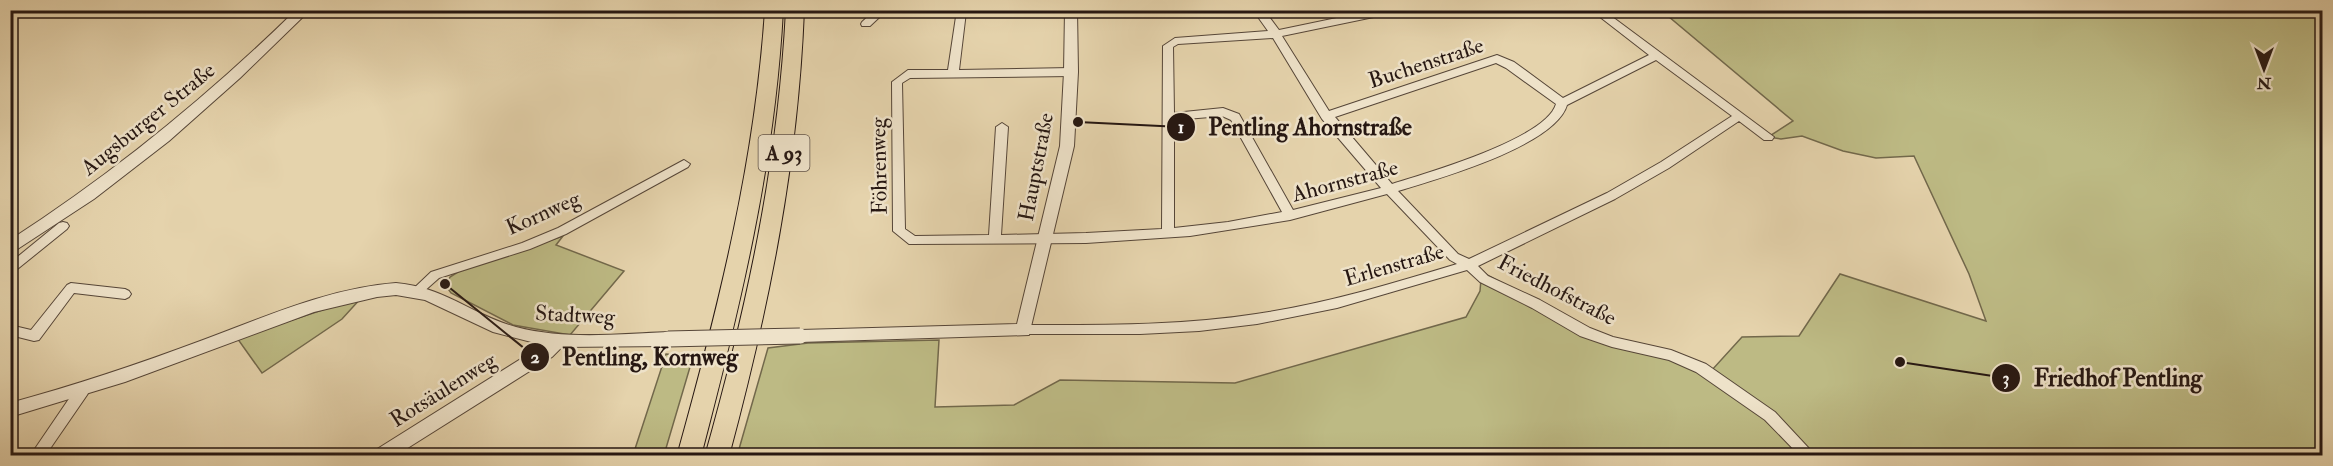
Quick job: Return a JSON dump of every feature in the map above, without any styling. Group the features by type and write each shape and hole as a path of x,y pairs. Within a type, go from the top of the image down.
{"highway":[{"name":"A 93","path":"689,456 726,323 751,204 765,109 774,10"},
{"name":"A 93","path":"717,456 751,327 777,203 791,98 795,10"}],"street":[{"name":"Augsburger Straße","path":"10,248 114,177 274,40 304,10"},
{"path":"866,24 882,10"},
{"name":"Hauptstraße","path":"1023,330 1067,146 1071,72 1071,10"},
{"name":"Friedhofstraße","path":"1258,10 1276,34 1326,116 1390,190 1454,257 1470,265 1484,279 1536,304 1585,332 1612,342 1671,355 1701,368 1770,416 1809,456"},
{"path":"1168,233 1168,46 1175,41 1276,34 1392,10"},
{"path":"1596,10 1655,56 1768,137"},
{"path":"952,73 961,12"},
{"path":"1562,102 1655,56"},
{"name":"Buchenstraße","path":"1326,116 1497,59 1510,65 1562,102"},
{"name":"Föhrenweg","path":"1044,240 913,240 899,231 897,82 908,74 1071,72"},
{"name":"Ahornstraße","path":"1044,240 1168,233 1290,216 1390,190 1500,150 1546,127 1562,111 1562,102"},
{"path":"1168,117 1223,112 1235,117 1290,216"},
{"name":"Erlenstraße","path":"1023,330 1133,330 1256,319 1362,298 1470,265 1611,196 1665,165 1739,116"},
{"path":"995,239 1002,127"},
{"name":"Kornweg","path":"417,291 435,275 526,246 562,231 684,164"},
{"path":"10,270 63,226"},
{"path":"10,330 34,336 71,288 125,294"},
{"name":"Stadtweg","path":"10,411 82,391 268,322 373,290 417,291 446,300 513,333 558,341 1023,330"},
{"name":"Rotsäulenweg","path":"380,456 546,352 558,341"},
{"path":"37,456 82,391"}],"shaded area":[{"path":"1662,11 2322,11 2322,455 737,456 768,348 808,343 939,340 935,407 1014,405 1060,380 1235,383 1466,317 1480,291 1481,279 1469,265 1596,335 1712,370 1742,337 1799,336 1840,274 1986,321 1969,274 1914,156 1876,158 1843,151 1802,136 1781,139 1768,137 1793,121"},
{"path":"563,236 556,245 624,271 570,335 513,325 451,293 446,286 450,277 461,270"},
{"path":"362,297 342,319 262,373 237,338"},
{"path":"666,354 693,357 664,455 633,455"}],"place":[{"name":"Pentling Ahornstraße","path":"1078,122"},
{"name":"Pentling, Kornweg","path":"445,284"},
{"name":"Friedhof Pentling","path":"1900,362"}]}
